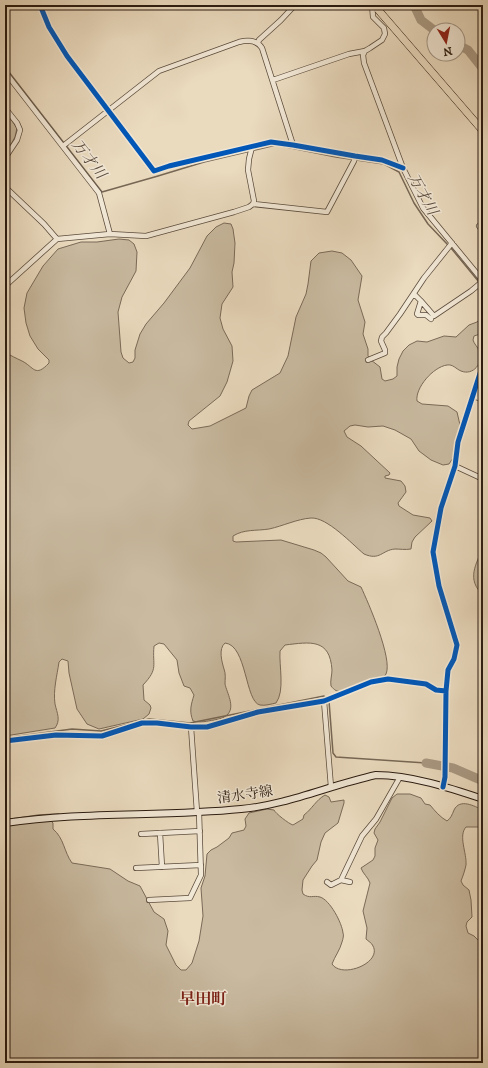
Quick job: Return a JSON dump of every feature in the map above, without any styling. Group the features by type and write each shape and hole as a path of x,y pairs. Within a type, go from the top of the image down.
{"main road":[{"path":"373,5 483,131"},
{"name":"清水寺線","path":"5,823 30,819 198,812 258,807 376,775 400,777 443,787 483,799"}],"street":[{"path":"40,5 49,27 67,56 154,171 169,166 252,149 271,142 293,145 355,159 382,160 403,168"},
{"path":"258,43 295,5"},
{"path":"273,80 349,54 365,51 382,40 385,34 384,28 373,17 373,5"},
{"path":"64,145 159,71 243,41 258,43 262,48 293,145"},
{"path":"365,51 363,55 364,63 403,168 423,208 450,245 481,282 434,316 414,294"},
{"path":"5,72 64,145 99,193 110,234"},
{"path":"5,108 17,123 20,130 17,140 5,158"},
{"path":"252,149 248,158 248,170 254,201 253,204"},
{"path":"5,286 56,239 110,234 146,236 234,212 253,204 327,212 355,159"},
{"path":"5,187 44,224 56,239"},
{"path":"479,226 483,231"},
{"path":"368,360 385,353 381,341 382,337 424,278 450,245"},
{"path":"421,301 417,314 426,315 431,319"},
{"path":"443,787 448,670 454,659 457,645 439,586 433,552 441,508 455,466 458,442 483,364"},
{"path":"472,396 483,399"},
{"path":"455,466 483,479"},
{"path":"5,741 56,735 102,736 142,723 207,727 258,712 324,701 371,682 388,679 426,684 436,690 446,691"},
{"path":"324,701 331,787"},
{"path":"149,900 190,898 201,875 200,831 191,727"},
{"path":"341,880 362,836 376,819 400,777"},
{"path":"141,834 200,831"},
{"path":"160,833 162,867"},
{"path":"136,868 201,865"},
{"path":"334,891 329,884 341,880 350,882"}],"shaded area":[{"path":"5,111 17,128 15,137 5,156"},
{"path":"224,223 231,224 235,243 232,272 233,287 222,304 220,318 223,329 232,346 233,361 227,382 220,396 189,421 188,425 192,429 210,426 246,408 252,390 280,373 288,356 296,317 306,294 311,261 319,253 332,251 342,253 351,260 362,276 358,300 365,322 363,334 368,349 368,356 380,367 382,379 385,381 393,379 397,376 399,359 403,351 409,345 417,341 427,342 444,336 456,337 469,325 477,322 483,317 483,333 474,336 473,340 480,356 479,364 470,372 461,371 451,365 447,365 436,370 422,384 417,396 417,401 422,404 448,406 457,412 460,425 453,458 449,464 443,465 431,460 419,451 411,439 395,430 383,426 368,427 355,425 350,426 344,431 347,437 361,446 390,473 389,475 385,476 385,478 401,481 405,486 406,492 398,503 399,506 413,515 430,518 432,521 415,537 412,542 411,549 395,549 377,556 369,556 364,554 332,526 317,519 311,518 269,529 241,532 233,536 233,541 236,542 281,540 314,550 326,557 348,581 361,587 379,630 386,656 386,674 379,680 363,682 343,691 336,691 331,686 332,670 330,660 323,647 310,643 285,645 280,651 281,685 279,698 276,703 260,705 255,702 251,694 238,653 232,646 225,643 221,656 225,673 225,684 231,703 230,711 222,718 204,722 196,722 193,721 191,711 194,695 190,688 184,686 179,673 177,660 164,644 159,643 154,646 153,670 143,685 144,700 150,705 151,708 149,714 143,719 99,729 87,724 77,709 69,673 68,661 62,659 59,662 55,688 55,704 58,722 55,728 5,736 5,352 26,363 37,371 41,370 49,363 49,360 38,349 30,336 24,308 27,293 43,266 58,249 81,242 97,242 119,239 129,240 134,244 137,252 136,271 122,297 118,312 121,352 123,358 129,363 133,362 140,334 146,324 190,268 207,236 216,227"},
{"path":"483,547 483,595 475,583 474,572"},
{"path":"397,794 410,794 421,798 425,804 430,805 447,821 460,804 467,804 483,810 483,827 466,827 464,831 463,840 466,865 461,881 469,890 471,900 472,917 467,922 466,926 468,933 474,936 483,945 483,1063 5,1063 5,826 36,821 51,821 53,823 53,829 62,841 72,863 110,869 128,881 140,886 154,912 164,919 168,931 166,945 176,965 181,970 186,970 192,963 199,941 203,916 201,888 205,876 207,854 229,838 232,833 244,830 246,826 245,819 249,813 267,809 274,810 288,823 293,825 303,819 304,815 319,799 325,795 329,797 331,802 344,800 338,823 325,833 321,842 317,860 303,880 302,890 303,894 305,895 324,899 335,912 342,929 343,936 340,948 332,964 337,968 344,970 360,967 367,963 372,958 374,952 371,943 366,939 367,928 363,911 370,883 361,868 373,860 375,856 375,848 378,840 374,833 375,829 392,798"}],"waterway":[{"path":"414,5 421,20 426,24"},
{"path":"466,49 483,69"},
{"name":"万才川","path":"5,67 102,192 204,162 276,145 336,157 384,164 399,172 414,203 428,224 448,245"},
{"name":"万才川","path":"451,248 479,282"},
{"path":"5,738 72,729 101,731 149,719 190,723 324,696 329,701 333,753 336,757 426,763"},
{"path":"426,763 453,768 483,781"},
{"path":"5,820 39,815 59,814"}],"cycle path":[{"path":"40,5 49,27 67,56 154,171 169,166 271,142 382,160 403,168"},
{"path":"443,787 445,777 446,691 448,670 454,659 457,645 439,586 433,552 441,508 455,466 458,442 483,364"},
{"path":"5,741 56,735 102,736 142,723 207,727 258,712 324,701 371,682 388,679 426,684 436,690 446,691"}],"district":[{"name":"早田町","path":"203,998"}]}
